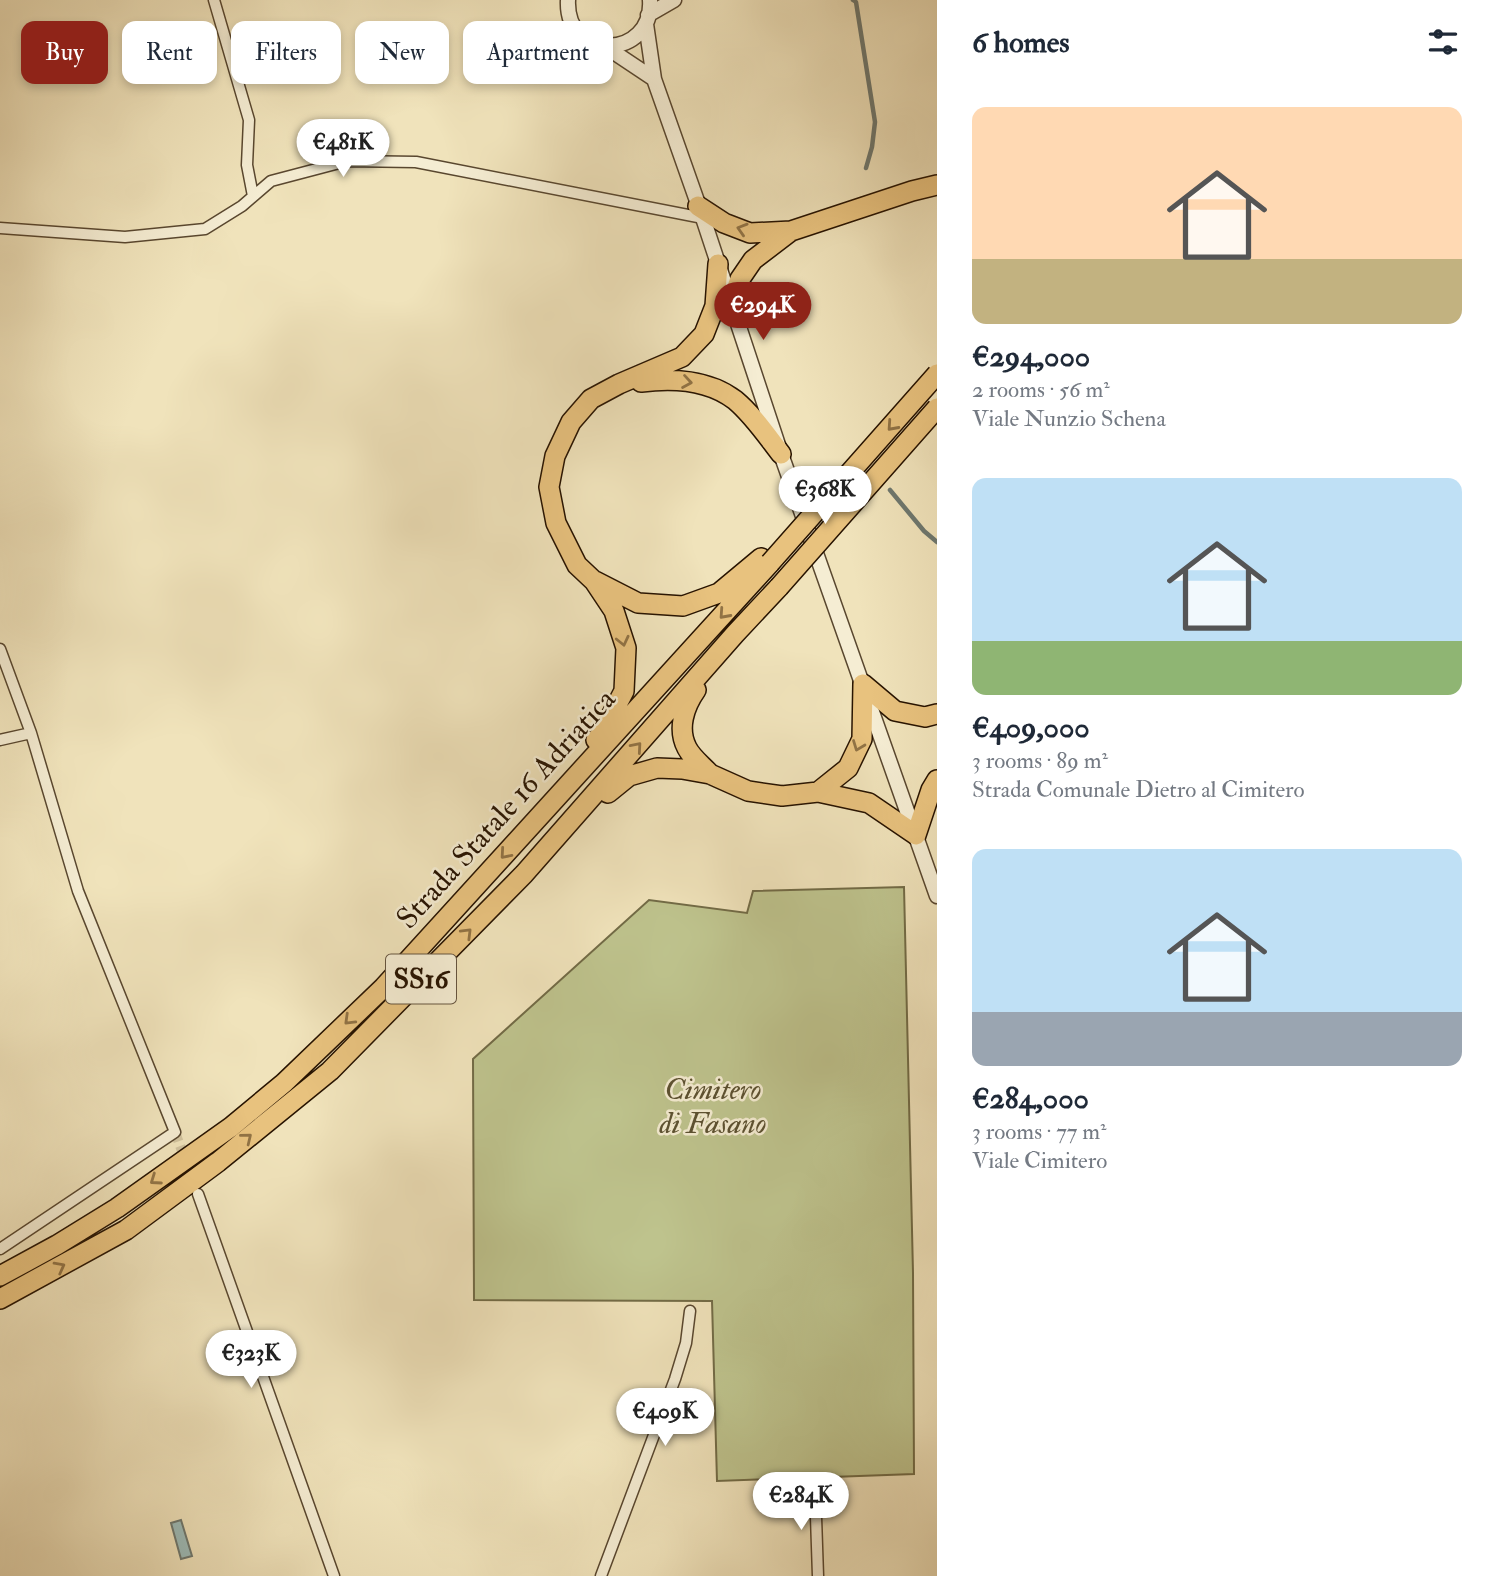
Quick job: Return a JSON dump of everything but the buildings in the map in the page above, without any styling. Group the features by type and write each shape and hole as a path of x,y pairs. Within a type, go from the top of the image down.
{"highway":[{"path":"700,212 750,233 791,231 935,186"},
{"path":"731,303 740,279 753,260 791,231"},
{"path":"524,832 602,733 624,691 626,648 614,611 594,581 577,565 556,523 549,487 555,456 571,422 591,400 619,384 682,358 704,334 715,306 718,264"},
{"name":"Strada Statale 16 Adriatica","path":"0,1276 117,1208 231,1127 284,1083 384,987 937,374"},
{"path":"619,384 665,379 704,385 734,399 781,454"},
{"name":"Strada Statale 16 Adriatica","path":"0,1299 126,1230 218,1161 330,1070 524,874 937,408"},
{"path":"594,581 638,603 683,606 719,593 769,558"},
{"path":"710,774 688,750 681,729 688,701 735,634"},
{"path":"863,684 895,711 925,716 937,714"},
{"path":"818,792 848,768 862,739 863,684"},
{"path":"524,874 599,801 629,776 657,768 710,774 748,791 782,796 818,792 869,803 916,835 937,780"}],"street":[{"path":"214,0 249,120 247,165 253,196"},
{"path":"568,0 571,21"},
{"path":"613,46 633,39 648,13 674,0"},
{"path":"648,13 654,79 781,454 937,896"},
{"path":"613,52 654,79"},
{"path":"0,228 125,237 205,229 242,206 271,181 347,161 416,162 700,212"},
{"path":"0,649 31,733 78,891 175,1132 0,1249"},
{"path":"0,740 31,733"},
{"path":"198,1194 334,1576"},
{"path":"601,1576 675,1379 686,1343 690,1311"},
{"path":"816,1487 818,1576"}],"green space":[{"name":"Cimitero di Fasano","path":"904,887 913,1273 914,1474 717,1481 712,1301 474,1300 473,1059 649,900 747,913 753,891"}],"water":[{"path":"181,1520 192,1556 181,1559 171,1523"}],"waterway":[{"path":"853,0 856,2 875,122 866,168"},
{"path":"890,490 924,531 937,542"}],"tunnel":[{"path":"175,1132 186,1162"}]}
